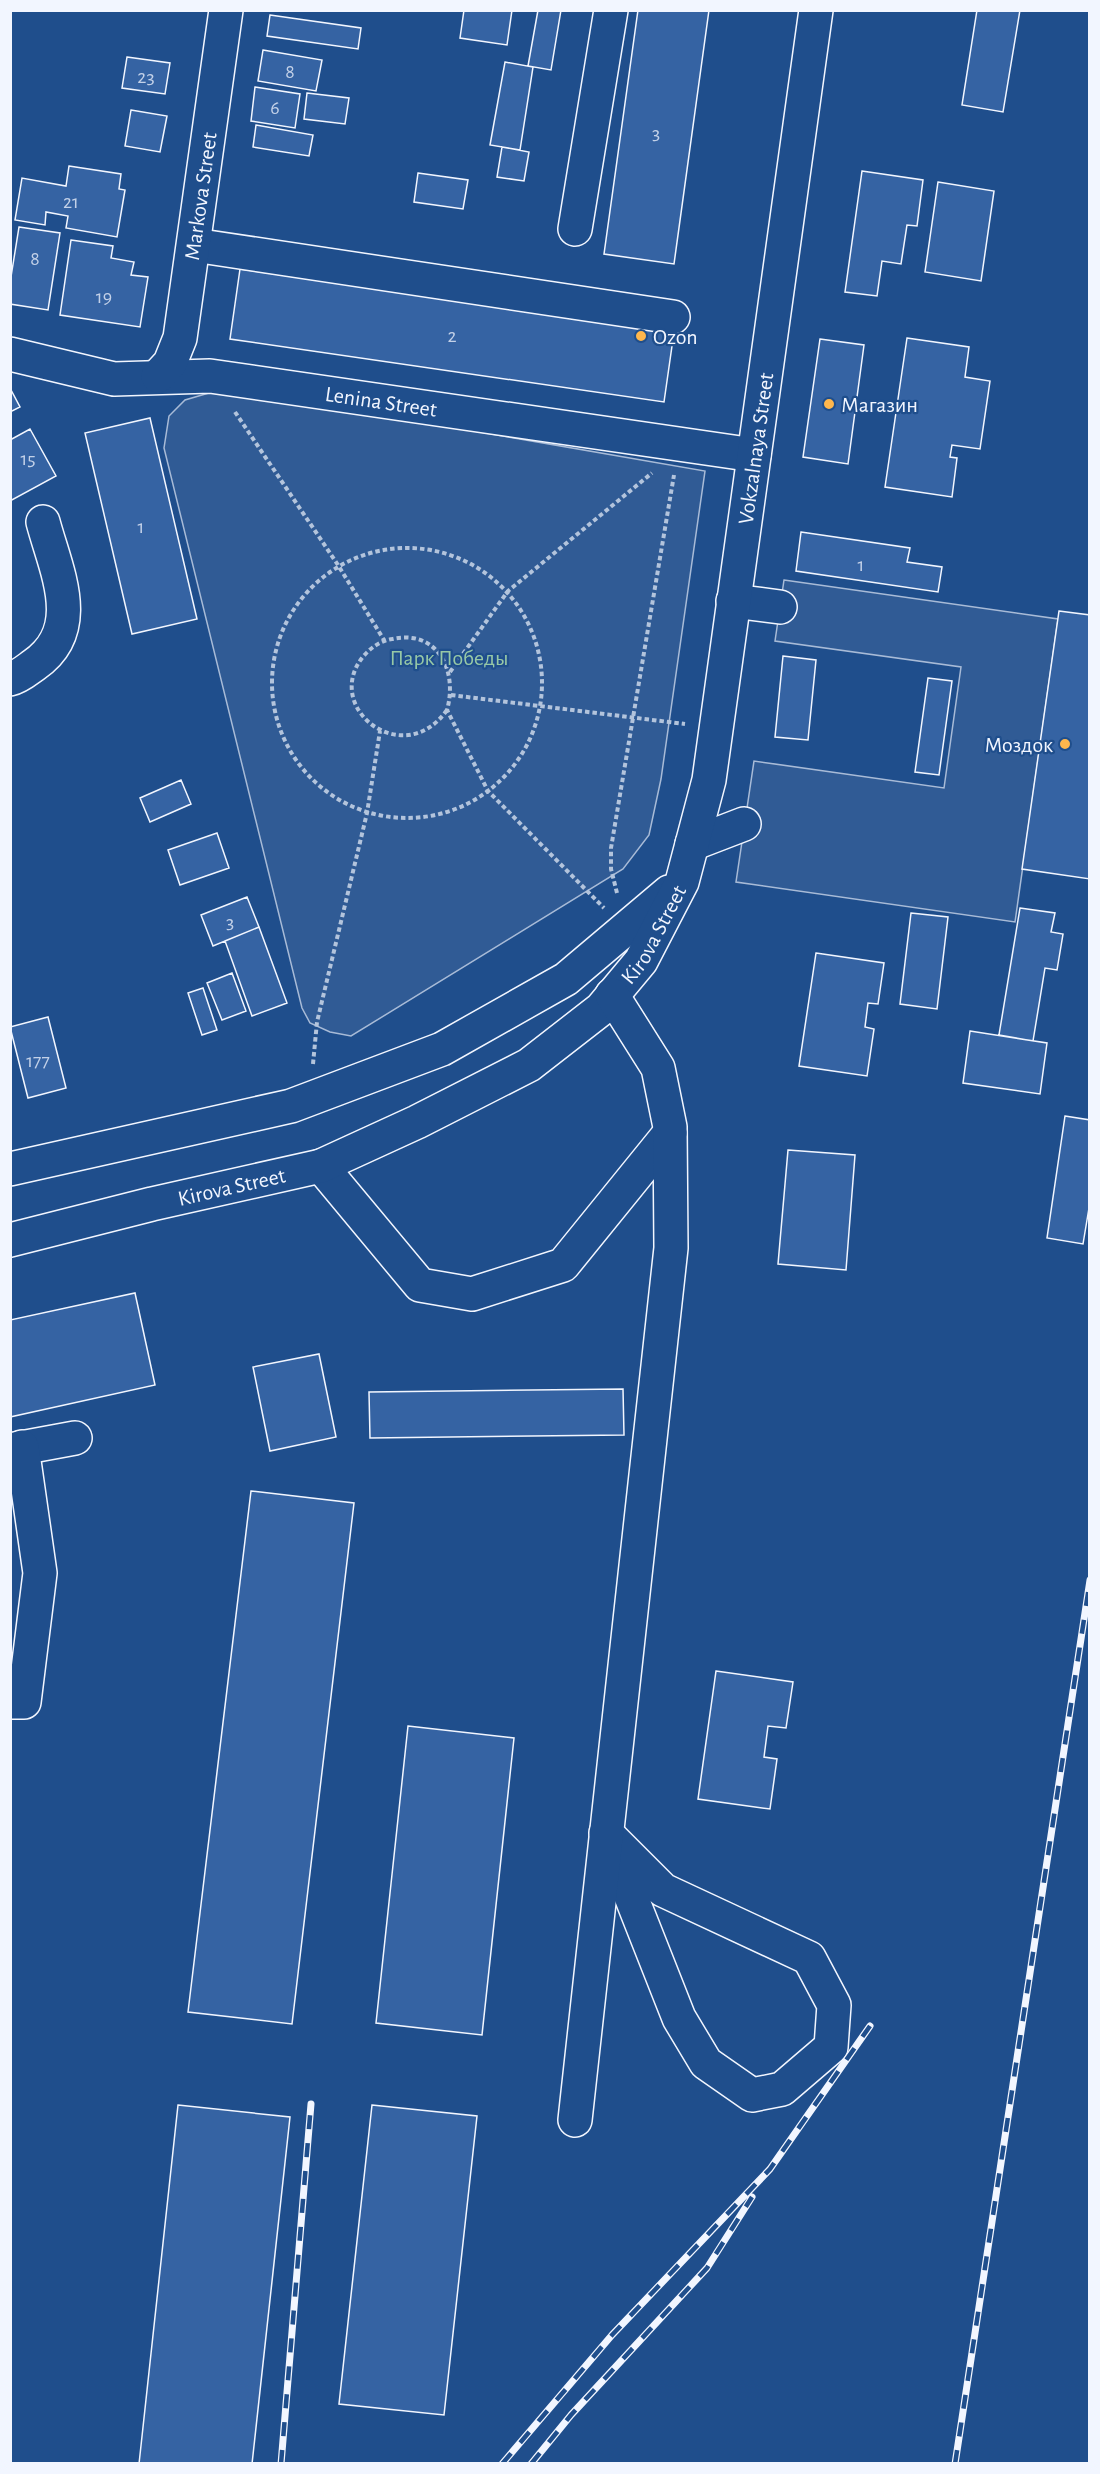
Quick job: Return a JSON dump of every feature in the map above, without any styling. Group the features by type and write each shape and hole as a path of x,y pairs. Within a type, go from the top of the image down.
{"street":[{"name":"Markova Street","path":"158,376 170,363 180,338 226,10"},
{"path":"575,230 611,10"},
{"name":"Vokzalnaya Street","path":"682,882 709,780 816,10"},
{"path":"194,245 674,317"},
{"name":"Lenina Street","path":"10,354 114,379 210,376 754,455"},
{"path":"10,679 48,655 63,630 64,602 43,522"},
{"path":"733,601 780,607"},
{"path":"692,844 744,824"},
{"name":"Kirova Street","path":"10,1169 291,1106 442,1048 566,979 682,882"},
{"name":"Kirova Street","path":"10,1240 152,1204 321,1166 417,1122 529,1065 601,1009 641,961 682,882"},
{"path":"575,2120 671,1248 670,1133 658,1068 612,995"},
{"path":"321,1166 420,1285 472,1294 563,1265 670,1133"},
{"path":"10,1702 24,1702 40,1573 16,1449 75,1438"},
{"path":"606,1833 663,1890 809,1958 834,2005 831,2047 782,2089 752,2095 706,2063 679,2018 606,1833"}],"path":[{"path":"210,376 338,566 384,640"},
{"path":"450,672 508,591 656,470 679,444"},
{"path":"625,929 611,869 611,848 631,716 679,444"},
{"path":"428,548 472,563 508,591 530,625 542,664 542,705 526,748 488,791 458,809 412,819 367,813 327,793 296,761 277,720 272,676 281,632 304,594 338,566 381,549 428,548"},
{"path":"408,638 431,646 443,658 450,672 451,695 447,710 428,729 412,735 396,736 380,731 367,722 358,708 354,693 354,677 360,661 370,649 384,640 408,638"},
{"path":"451,695 716,728"},
{"path":"447,710 488,791 625,929"},
{"path":"310,1097 317,1022 367,813 380,731"}],"shaded area":[{"name":"Парк Победы","path":"219,390 249,392 705,471 661,779 649,835 623,869 351,1036 330,1032 310,1023 302,1008 164,448 169,416 185,400"},
{"path":"784,580 1058,619 1015,922 736,882 754,761 944,788 961,667 775,641"}],"building":[{"path":"464,10 512,10 507,45 460,38"},
{"path":"538,10 561,10 551,70 528,66"},
{"path":"638,10 709,10 674,264 604,254"},
{"path":"977,10 1020,10 1003,112 962,105"},
{"path":"270,15 361,28 358,49 267,36"},
{"path":"263,50 322,60 316,91 258,81"},
{"path":"127,57 170,63 165,94 122,88"},
{"path":"505,62 533,67 520,150 490,145"},
{"path":"255,87 300,94 295,128 251,121"},
{"path":"307,93 349,98 345,124 304,119"},
{"path":"131,110 167,116 160,152 125,146"},
{"path":"256,125 313,135 309,156 253,147"},
{"path":"502,147 529,152 524,181 497,177"},
{"path":"69,166 121,174 119,189 125,190 117,237 66,228 68,216 46,212 45,225 15,220 22,178 66,186"},
{"path":"862,171 923,180 917,226 907,225 901,264 882,261 877,296 845,292"},
{"path":"418,173 468,180 463,209 414,202"},
{"path":"938,182 994,191 981,281 925,272"},
{"path":"19,227 60,233 48,310 10,304 10,283"},
{"path":"71,240 113,246 111,258 134,262 131,275 148,277 140,327 60,315"},
{"path":"240,269 674,332 664,402 230,339"},
{"path":"907,338 969,347 965,377 990,381 980,449 952,445 950,457 957,458 952,497 885,487"},
{"path":"820,339 864,345 848,464 803,457"},
{"path":"10,388 20,407 10,412"},
{"path":"150,418 197,619 132,634 85,433"},
{"path":"30,429 56,476 10,501 10,440"},
{"path":"801,532 910,548 907,562 942,567 938,592 796,571"},
{"name":"Моздок","path":"1059,611 1090,615 1090,879 1022,869"},
{"path":"783,656 816,660 808,740 775,737"},
{"path":"928,678 952,681 939,775 915,772"},
{"path":"181,780 191,804 150,822 140,798"},
{"path":"217,833 229,868 180,885 168,850"},
{"path":"247,897 259,927 213,946 201,915"},
{"path":"1020,908 1055,913 1051,932 1063,934 1057,970 1045,968 1033,1041 999,1035"},
{"path":"911,913 948,917 937,1009 900,1004"},
{"path":"259,927 287,1003 252,1016 225,941"},
{"path":"816,953 884,963 878,1004 868,1003 865,1027 874,1029 867,1076 799,1066"},
{"path":"232,973 246,1011 222,1020 207,983"},
{"path":"203,988 217,1030 202,1035 188,993"},
{"path":"48,1017 66,1088 28,1098 10,1027"},
{"path":"970,1031 1047,1043 1040,1094 963,1083"},
{"path":"1065,1116 1090,1120 1090,1202 1083,1244 1047,1238"},
{"path":"788,1150 855,1155 846,1270 778,1264"},
{"path":"135,1293 155,1385 10,1417 10,1320"},
{"path":"319,1354 336,1437 270,1451 253,1367"},
{"path":"623,1389 624,1435 370,1438 369,1392"},
{"path":"251,1491 354,1503 292,2024 188,2012"},
{"path":"716,1671 793,1682 786,1728 768,1726 764,1757 777,1759 770,1809 698,1799"},
{"path":"408,1726 514,1738 482,2035 376,2023"},
{"path":"178,2105 290,2117 252,2464 139,2464"},
{"path":"372,2105 477,2116 444,2415 339,2404"}],"railway":[{"path":"955,2464 1090,1580"},
{"path":"502,2464 612,2335 770,2169 870,2026"},
{"path":"281,2464 311,2104"},
{"path":"531,2464 571,2415 707,2268 752,2197"}],"place":[{"name":"Ozon","path":"641,336"},
{"name":"Магазин","path":"829,404"},
{"name":"Моздок","path":"1065,744"}]}
